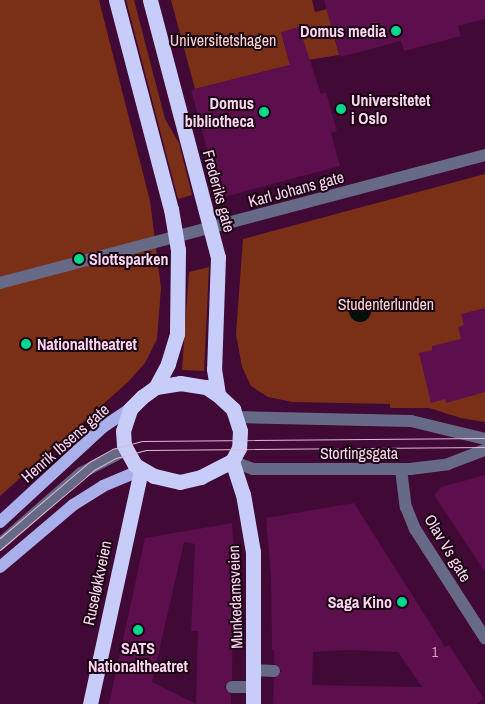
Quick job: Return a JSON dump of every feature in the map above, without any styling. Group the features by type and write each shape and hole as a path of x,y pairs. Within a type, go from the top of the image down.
{"highway":[{"path":"116,0 176,236 179,274 177,334 168,364 156,387 130,409 123,431 126,450 141,470 180,482 201,477 232,461 239,448 237,417 218,395 191,384 156,387"},
{"name":"Frederiks gate","path":"150,0 212,228 218,263 214,369 218,395"},
{"name":"Munkedamsveien","path":"232,461 243,494 253,552 253,704"},
{"name":"Ruseløkkveien","path":"90,704 141,470"}],"main road":[{"name":"Henrik Ibsens gate","path":"0,522 102,427 130,409"},
{"path":"0,567 73,505 103,486 141,470"}],"street":[{"name":"Karl Johans gate","path":"0,283 485,155"},
{"name":"Stortingsgata","path":"237,417 411,421 485,439"},
{"path":"0,544 81,473 126,450"},
{"name":"Stortingsgata","path":"232,461 253,469 401,469 448,464 485,450"},
{"name":"Olav Vs gate","path":"401,469 406,508 415,529 485,638"},
{"path":"254,670 274,671"},
{"path":"232,687 253,687"}],"green space":[{"name":"Slottsparken","path":"0,0 99,0 150,201 161,288 157,339 145,363 128,382 0,496"},
{"path":"126,0 134,0 165,119 179,143 192,195 178,199"},
{"name":"Universitetshagen","path":"171,0 312,0 315,12 327,9 339,55 308,60 281,32 290,65 195,89"},
{"name":"Studenterlunden","path":"485,174 485,422 461,418 429,408 390,408 390,404 293,402 268,397 251,386 242,367 236,334 243,239"},
{"path":"209,267 204,371 182,370 189,272"}],"shaded area":[{"path":"360,300 368,303 371,311 368,319 360,322 352,319 349,311 352,303"}],"building":[{"name":"Domus media","path":"324,0 485,0 485,19 458,26 461,36 404,51 401,41 340,57"},
{"name":"Domus bibliotheca","path":"299,27 321,94 326,92 337,131 331,133 340,166 220,198 191,90 290,65 281,32"},
{"path":"485,308 485,392 446,403 445,399 431,403 419,353 432,350 432,346 461,339 458,327 464,325 461,314"},
{"path":"485,475 485,572 434,495 441,487"},
{"path":"354,503 445,647 449,645 484,699 477,704 273,704 274,679 282,671 274,663 274,650 272,650 271,577 266,518","holes":["347,650 398,652 422,687 312,685 313,652"]},
{"path":"232,523 238,611 233,611 232,679 224,687 231,695 231,704 109,704 145,538","holes":["184,542 195,544 191,631 198,631 196,704 152,682"]}],"tram line":[{"path":"0,538 89,462 112,449 142,441 485,438"},
{"path":"0,550 94,470 116,458 145,450 485,447"}],"place":[{"name":"Domus media","path":"396,31"},
{"name":"Universitetet i Oslo","path":"341,109"},
{"name":"Domus bibliotheca","path":"264,112"},
{"name":"Slottsparken","path":"79,259"},
{"name":"Nationaltheatret","path":"26,344"},
{"name":"Saga Kino","path":"402,602"},
{"name":"SATS Nationaltheatret","path":"138,630"}]}
